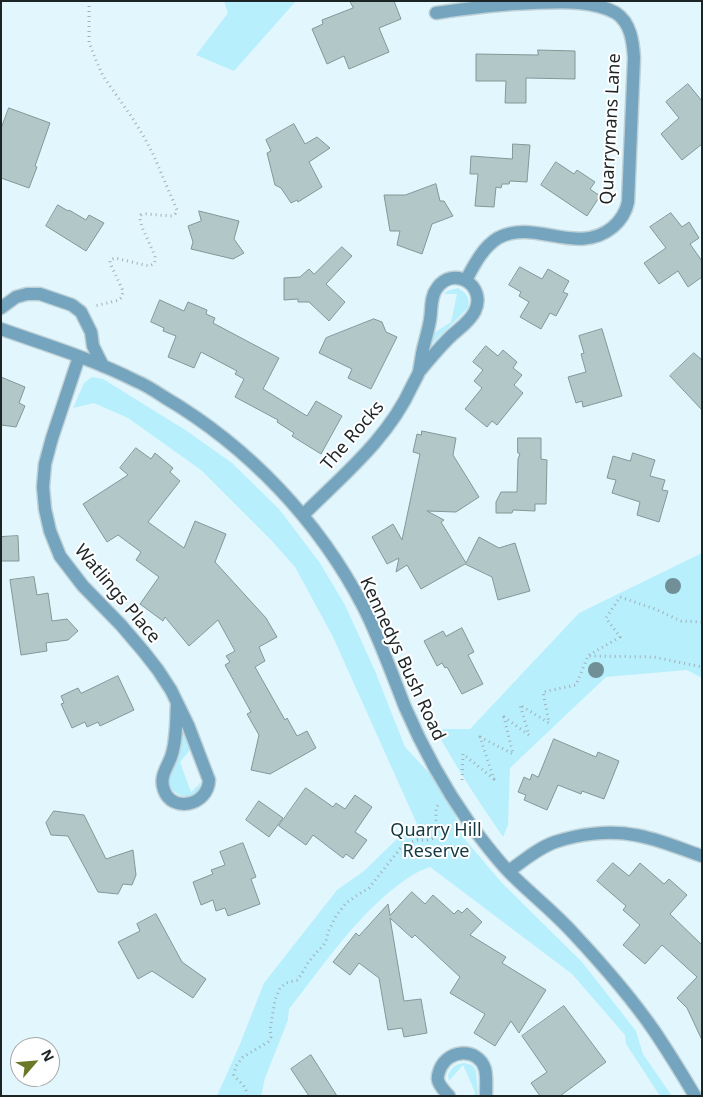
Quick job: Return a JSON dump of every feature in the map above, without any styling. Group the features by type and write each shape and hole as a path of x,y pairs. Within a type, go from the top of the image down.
{"street":[{"name":"Quarrymans Lane","path":"436,13 498,4 590,3 618,14 625,22 633,45 634,58 626,211 609,230 591,239 523,232 498,238 488,246 477,260 466,280"},
{"name":"The Rocks","path":"303,515 372,447 395,418 418,372 435,290 440,283 450,279 460,278 466,280 476,291 478,302 474,313 418,372"},
{"path":"1,308 16,296 27,294 40,294 72,305 81,312 91,332 93,346 103,366"},
{"name":"Kennedys Bush Road","path":"1,329 103,366 138,381 202,421 242,453 282,491 303,515 332,554 364,610 423,748 449,794 509,871 571,931 617,984 654,1031 695,1096"},
{"name":"Watlings Place","path":"79,357 44,464 45,510 50,532 60,556 77,579 144,652 167,683 177,703 188,725 209,780 209,786 205,794 198,801 189,804 169,799 164,790 162,780 164,769 174,746 177,703"},
{"path":"509,871 554,842 578,836 608,833 636,835 702,856"},
{"path":"449,1096 438,1080 438,1073 442,1064 450,1056 466,1053 474,1055 485,1068 486,1096"}],"path":[{"path":"81,312 98,304 119,300 122,297 122,291 110,260 115,258 149,266 154,264 156,256 142,227 141,215 172,216 176,210 144,137 103,76 95,58 90,42 89,1"},
{"path":"247,1096 247,1091 243,1084 234,1075 236,1066 243,1057 268,1042 271,1037 270,1030 274,1000 280,988 286,983 297,980 314,954 323,946 336,916 346,903 369,888 403,845 417,840 434,838 436,834 436,808 449,794 462,785 463,754 494,779 480,737 513,754 504,716 529,735 520,705 549,723 543,692 576,685 588,656 620,637 606,618 620,596 681,621 702,622"},
{"path":"588,656 654,657 702,667"}],"green space":[{"path":"224,1 296,1 234,71 196,55 228,13"},
{"path":"458,288 467,296 469,301 468,308 431,345 434,333 451,322 457,294 444,294 447,291"},
{"name":"Quarry Hill Reserve","path":"92,377 103,379 187,431 232,463 279,509 320,563 345,605 375,671 405,747 449,794 462,836 502,883 582,962 636,1031 643,1054 672,1096 660,1096 626,1044 625,1035 572,974 430,867 401,883 367,913 289,1009 288,1020 265,1078 261,1096 217,1096 264,983 337,890 364,871 399,837 417,824 333,637 295,567 271,540 201,470 128,418 94,403 73,408 84,383"},
{"name":"Quarry Hill Reserve","path":"702,553 702,678 687,670 606,677 510,768 508,825 503,837 435,729 470,729 579,613"},
{"path":"183,731 190,750 180,762 191,792 201,782 198,791 192,797 176,793 172,790 169,782"},
{"path":"464,1063 472,1065 476,1070 478,1096 474,1096 475,1092 463,1065 449,1081 448,1075 452,1068"}],"building":[{"path":"350,1 394,1 401,19 379,28 389,52 349,69 344,56 327,64 312,29 323,24 322,20 353,8"},
{"path":"538,50 575,51 575,79 526,78 526,103 505,103 506,81 476,81 476,54 538,55"},
{"path":"688,84 702,101 702,144 682,160 661,134 679,118 666,102"},
{"path":"9,108 50,123 29,188 1,178 1,129"},
{"path":"294,124 305,144 317,137 330,148 309,162 322,187 298,202 297,200 291,203 281,188 275,185 267,153 271,151 266,140"},
{"path":"513,144 530,145 527,182 510,181 509,184 502,184 501,188 496,187 494,207 475,206 478,174 470,174 471,156 512,159"},
{"path":"556,162 574,174 577,170 595,182 590,189 600,196 587,216 541,185"},
{"path":"436,184 440,201 444,201 453,216 432,224 422,254 397,245 400,231 390,231 384,195 405,195"},
{"path":"58,205 86,220 89,215 104,223 86,251 46,226"},
{"path":"199,211 239,221 234,239 244,253 233,259 191,249 193,242 188,226 201,221"},
{"path":"671,213 682,227 689,222 699,238 690,244 702,261 702,277 688,287 678,271 659,284 644,263 666,248 650,227"},
{"path":"342,247 352,256 326,284 345,302 329,321 309,302 298,302 298,299 284,300 284,278 300,277 309,269 314,274"},
{"path":"520,267 542,279 548,269 569,281 563,292 568,294 556,316 550,313 541,329 520,317 529,302 519,296 521,292 509,285"},
{"path":"160,300 184,311 188,302 207,310 206,314 215,318 213,323 279,358 263,389 307,416 316,401 342,416 321,454 292,436 294,433 277,422 278,420 235,397 244,379 235,374 237,371 201,352 194,368 168,357 176,336 163,331 164,328 151,322"},
{"path":"374,319 382,322 386,332 397,337 371,389 348,378 352,369 319,353 326,338"},
{"path":"602,329 622,396 583,407 582,401 576,403 568,377 586,372 581,354 584,353 579,336"},
{"path":"486,346 498,356 503,350 517,362 513,368 522,375 514,385 523,393 497,425 492,421 487,427 465,409 482,388 474,381 483,370 473,362"},
{"path":"694,353 702,360 702,410 670,376"},
{"path":"1,377 25,387 19,403 25,406 16,427 1,425"},
{"path":"422,431 456,438 453,455 479,497 456,512 427,511 444,520 441,522 466,563 479,537 499,548 515,543 530,591 498,600 492,577 465,564 421,589 407,565 396,572 399,558 387,564 372,537 393,524 402,540 420,454 413,452 417,434 421,435"},
{"path":"518,438 541,438 541,459 547,460 546,504 535,504 535,511 513,510 512,513 496,513 496,502 501,492 517,492 518,459 520,454 518,453"},
{"path":"136,448 151,459 155,453 173,468 170,472 180,481 148,522 184,548 195,521 226,534 215,562 266,618 277,637 259,647 265,661 255,667 285,720 287,718 297,736 307,731 316,748 270,774 251,770 259,735 247,714 251,712 225,665 230,662 226,656 235,651 218,620 189,646 165,617 163,621 140,604 159,577 136,560 141,552 118,535 107,542 83,504 128,475 120,468"},
{"path":"633,453 655,460 650,476 665,480 662,490 668,491 659,522 637,515 640,502 612,493 616,480 607,478 613,456 630,461"},
{"path":"18,536 19,561 1,561 1,537"},
{"path":"34,577 37,595 48,593 52,621 67,619 78,631 68,640 46,643 47,651 21,655 10,580"},
{"path":"462,628 474,652 468,655 483,684 462,694 447,667 445,668 442,663 437,666 424,641 443,631 446,636"},
{"path":"118,676 134,710 100,726 98,722 87,727 85,722 72,728 61,704 64,703 61,696 78,688 81,693"},
{"path":"554,739 596,757 598,752 619,761 604,799 582,791 581,794 558,785 547,810 524,800 526,795 518,792 524,777 530,780 532,774 538,777"},
{"path":"306,788 333,807 336,803 345,809 355,795 372,807 355,832 367,840 353,859 346,854 343,858 313,835 306,845 279,826"},
{"path":"259,801 283,818 269,837 246,820"},
{"path":"54,811 84,815 106,859 133,850 136,875 132,885 123,884 118,894 98,892 68,836 51,835 46,823"},
{"path":"243,843 256,877 251,879 260,904 228,916 225,908 216,911 213,900 201,905 193,882 213,874 211,870 225,865 220,852"},
{"path":"613,863 629,876 640,863 664,884 669,879 687,895 670,914 702,945 702,1040 687,1008 677,998 697,977 662,945 645,964 623,945 640,925 623,910 626,906 597,881"},
{"path":"412,892 425,904 433,895 454,914 458,910 462,913 467,908 482,922 470,935 506,957 502,963 546,990 519,1033 511,1021 495,1046 474,1033 485,1014 450,993 460,977 415,935 412,938 390,918 404,1001 421,999 427,1033 404,1037 402,1028 388,1030 379,978 359,963 350,975 333,962 356,933 359,936 388,904 390,915"},
{"path":"156,914 182,962 206,979 193,998 152,971 138,979 118,942 140,931 137,924"},
{"path":"564,1006 606,1062 560,1096 540,1096 531,1083 547,1072 522,1036"},
{"path":"311,1055 337,1096 309,1096 291,1069"}]}
